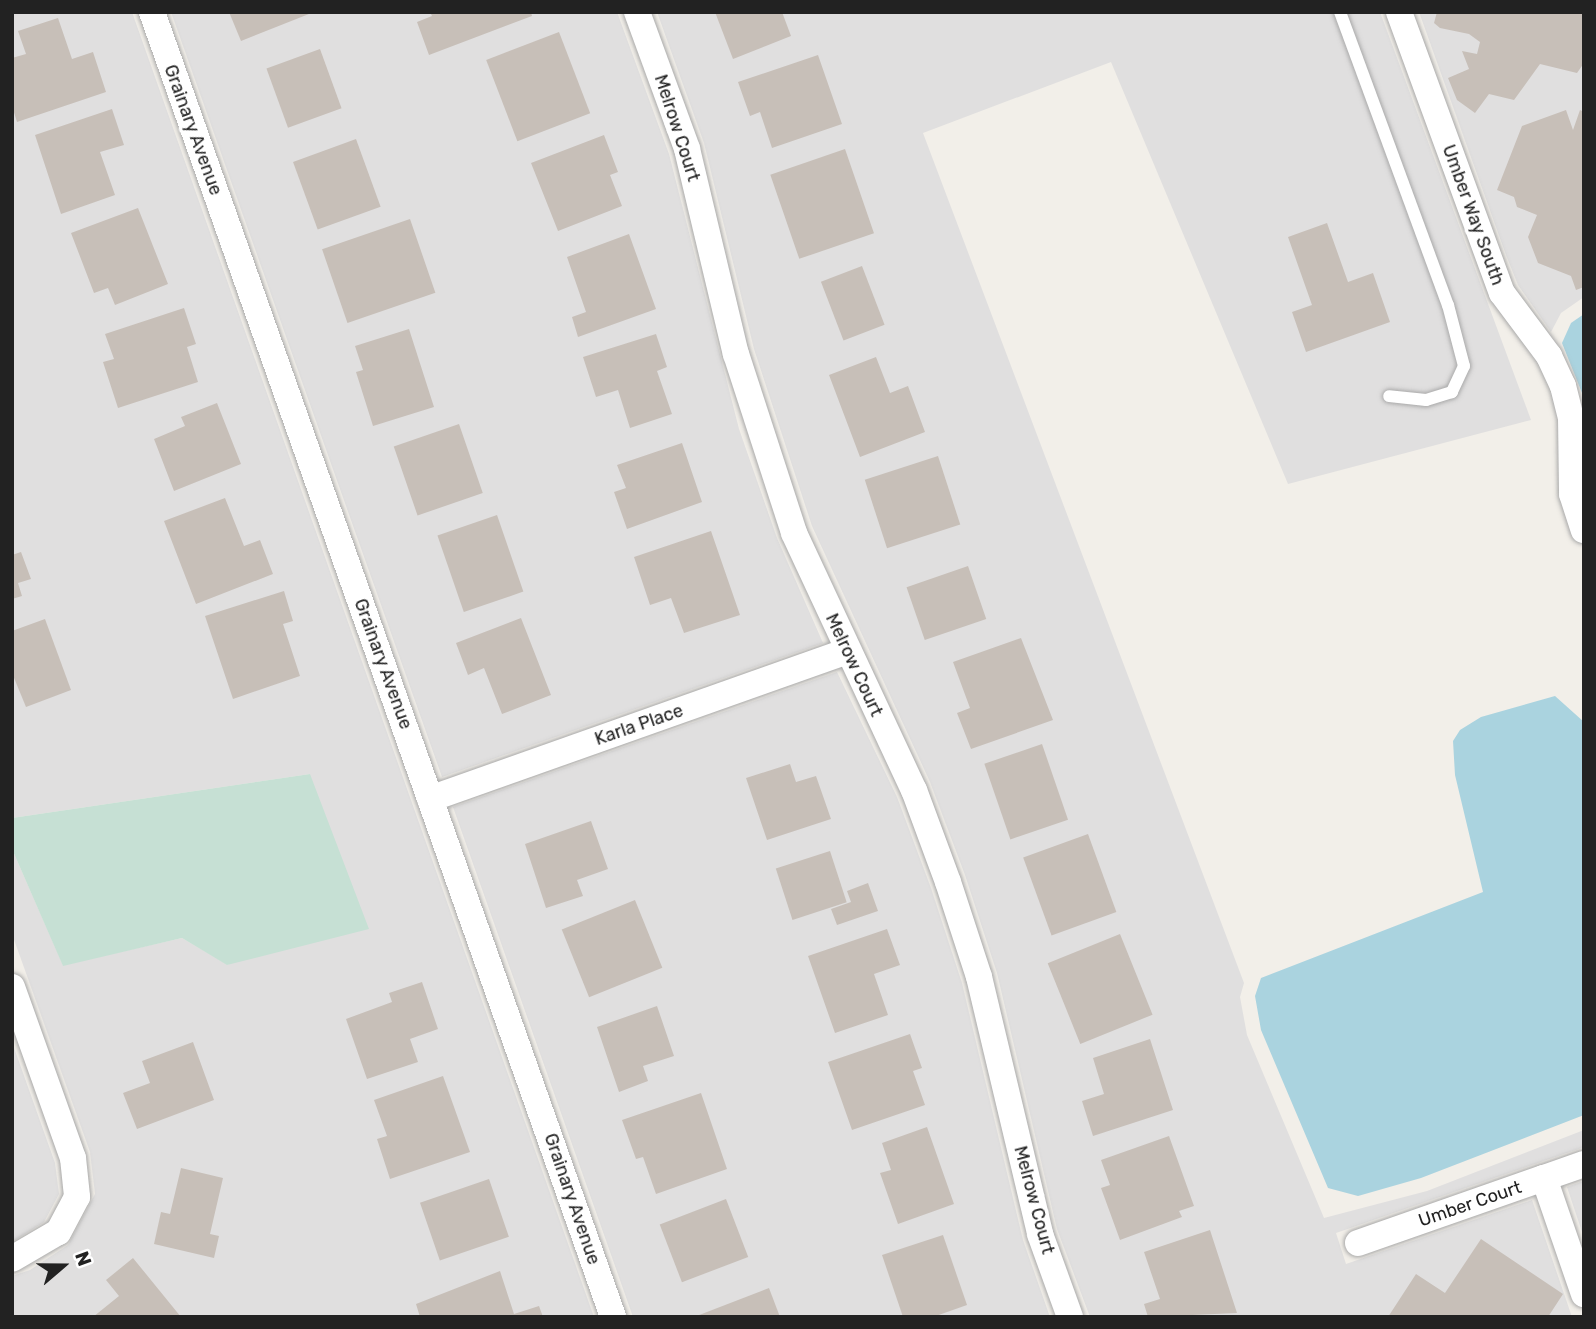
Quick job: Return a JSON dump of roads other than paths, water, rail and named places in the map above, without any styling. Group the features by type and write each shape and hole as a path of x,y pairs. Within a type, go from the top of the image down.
{"street":[{"name":"Grainary Avenue","path":"152,12 613,1317"},
{"name":"Melrow Court","path":"637,12 687,149 756,424 794,533 914,790 948,882 979,977 1040,1234 1070,1317"},
{"name":"Umber Way South","path":"1399,12 1502,293 1549,356 1563,386 1571,418 1577,467 1572,494 1584,530"},
{"name":"Karla Place","path":"430,799 847,651"},
{"path":"12,987 73,1158 78,1197 58,1232 12,1259"},
{"path":"1544,1178 1584,1164"},
{"name":"Umber Court","path":"1358,1243 1544,1178 1584,1294"}],"lane":[{"path":"1340,12 1448,305 1464,366 1452,392 1426,400 1389,396"}],"water":[{"path":"1584,314 1584,398 1562,343 1571,323"},
{"path":"1555,696 1584,722 1584,1115 1421,1178 1358,1196 1328,1188 1261,1030 1255,996 1261,978 1483,892 1455,775 1453,741 1460,730 1481,717"}]}
